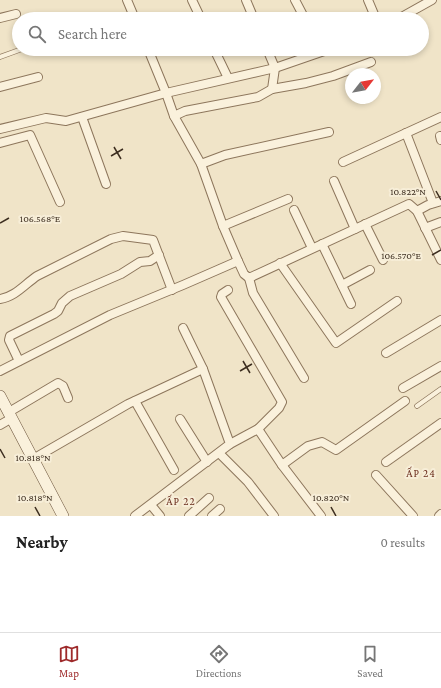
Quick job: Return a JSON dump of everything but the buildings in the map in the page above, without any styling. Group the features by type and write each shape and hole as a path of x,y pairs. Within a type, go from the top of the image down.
{"street":[{"path":"127,0 132,12"},
{"path":"192,0 197,12"},
{"path":"246,0 251,12"},
{"path":"295,0 301,12"},
{"path":"368,0 373,12"},
{"path":"411,12 432,0"},
{"path":"0,18 12,15"},
{"path":"151,56 174,116 201,164 223,226 238,262 244,274 249,278 253,293 304,378"},
{"path":"217,56 228,78"},
{"path":"270,56 275,68 272,89"},
{"path":"0,129 46,118 66,121 166,93 275,68 308,56"},
{"path":"174,116 185,111 258,97 272,89 333,76 371,62"},
{"path":"0,87 38,77"},
{"path":"343,162 441,116"},
{"path":"82,117 106,184"},
{"path":"201,164 225,155 329,132"},
{"path":"406,133 437,202 417,211"},
{"path":"0,143 30,135 60,202"},
{"path":"334,181 355,228"},
{"path":"223,226 288,199"},
{"path":"249,278 409,204 417,211 441,260"},
{"path":"294,210 312,248"},
{"path":"425,228 441,222"},
{"path":"365,224 383,260"},
{"path":"0,299 12,296 37,276 115,238 123,236 138,239 152,239 155,242 172,290"},
{"path":"322,244 351,304"},
{"path":"19,361 9,340 10,336 54,314 58,311 62,303 70,296 120,274 140,262 150,261 159,256"},
{"path":"0,371 110,315 238,262"},
{"path":"280,263 336,344 397,301"},
{"path":"342,285 370,270"},
{"path":"135,516 230,444 258,429 279,408 282,402 220,297 228,290"},
{"path":"386,353 441,320"},
{"path":"184,328 203,369 230,444"},
{"path":"403,388 441,366"},
{"path":"33,459 135,401 203,369"},
{"path":"0,425 10,415 58,383 63,386 68,398"},
{"path":"0,396 60,515"},
{"path":"135,401 174,470"},
{"path":"282,465 308,446 322,442 336,450 405,401"},
{"path":"180,419 207,462"},
{"path":"386,462 441,423"},
{"path":"258,429 282,465 321,516"},
{"path":"219,453 248,482 274,516"},
{"path":"376,475 413,516"},
{"path":"189,516 209,498"},
{"path":"151,505 160,516"},
{"path":"212,516 220,508"}],"lane":[{"path":"0,57 12,53"},
{"path":"417,406 441,389"}],"district":[{"name":"ẤP 24","path":"421,473"},
{"name":"ẤP 22","path":"181,501"}]}
